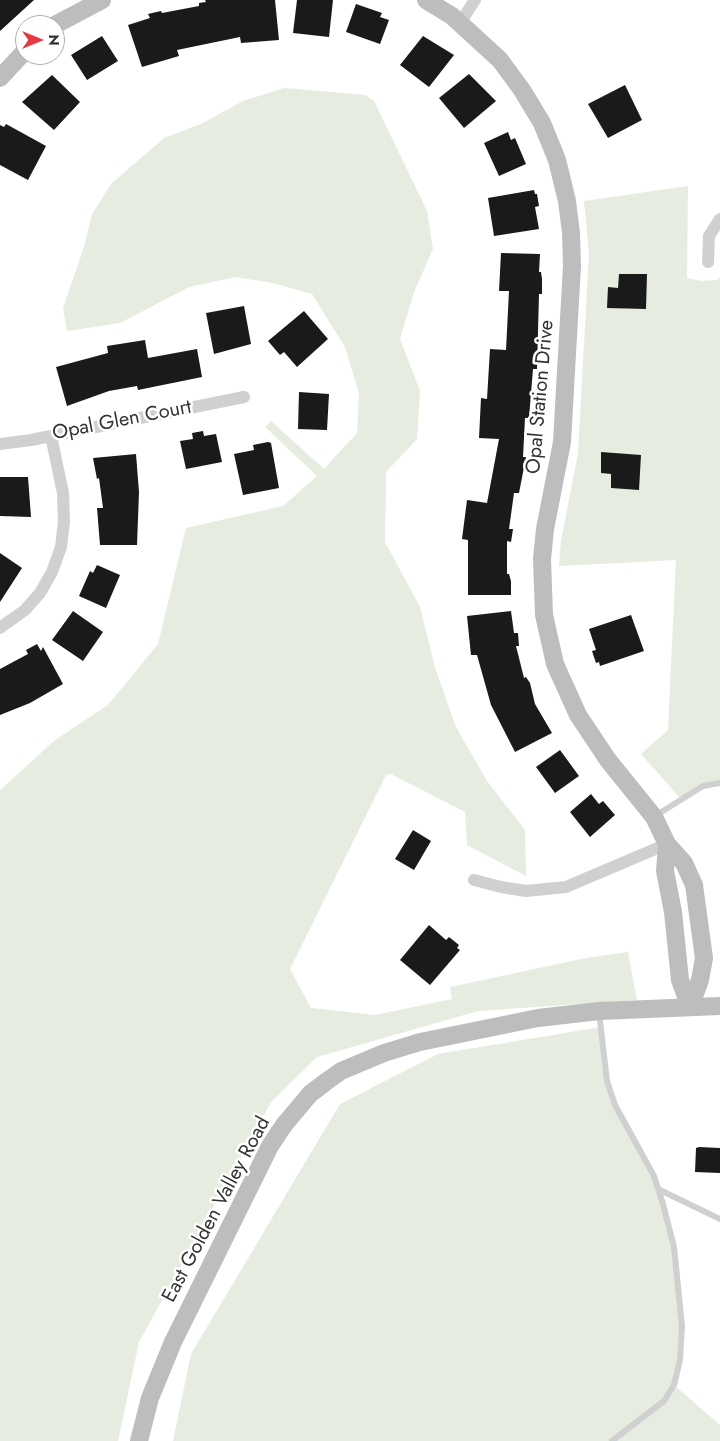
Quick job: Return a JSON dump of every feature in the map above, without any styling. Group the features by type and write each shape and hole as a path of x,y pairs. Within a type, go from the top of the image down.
{"street":[{"path":"65,20 102,0"},
{"name":"Opal Station Drive","path":"426,0 460,23 500,60 522,90 542,123 557,160 567,200 572,266 562,442 545,529 542,559 544,615 555,664 578,715 608,760 654,817 667,844 684,863 694,885 703,936 704,958 700,980 690,1007"},
{"path":"460,23 475,0"},
{"path":"0,78 15,62"},
{"path":"708,262 710,236 720,220"},
{"name":"Opal Glen Court","path":"0,444 51,436 244,397"},
{"path":"0,628 25,610 40,593 52,572 61,547 64,522 63,493 51,436"},
{"path":"474,880 501,888 526,891 566,888 667,844"},
{"name":"Opal Station Drive","path":"667,844 665,871 673,912 680,980 690,1007"},
{"name":"East Golden Valley Road","path":"139,1441 150,1398 160,1372 240,1206 270,1146 310,1094 342,1071 384,1052 512,1023 599,1011 720,1006"}],"lane":[{"path":"654,817 703,786 720,783"},
{"path":"599,1011 607,1081 615,1106 654,1176 674,1247 682,1326 680,1360 674,1385 664,1401 612,1441"},
{"path":"658,1189 720,1218"}],"shaded area":[{"path":"284,88 365,95 374,101 427,211 433,249 414,292 400,339 420,391 417,439 386,472 385,542 420,607 435,668 456,727 487,781 525,830 526,876 467,845 465,812 391,774 386,775 290,969 311,1008 375,1015 452,999 450,987 586,958 628,952 637,1000 478,1011 317,1057 271,1102 139,1342 118,1441 0,1441 0,790 54,741 108,705 158,644 186,528 283,506 317,476 265,427 271,421 324,469 357,433 359,393 345,347 312,294 273,283 235,277 189,287 120,323 67,331 63,308 84,247 92,214 111,184 164,138 201,124 243,101"},
{"path":"688,186 687,278 701,281 717,280 720,277 720,783 703,786 681,799 641,754 668,730 676,560 559,566 561,541 578,453 589,253 584,201"},
{"path":"601,1027 604,1057 615,1105 654,1176 674,1247 682,1326 674,1385 720,1425 720,1441 173,1441 191,1354 340,1104 438,1054"}],"building":[{"path":"0,0 34,0 18,15 15,15 15,17 0,31"},
{"path":"205,0 275,0 279,40 241,43 240,37 177,50 179,56 142,67 128,25 150,18 148,14 199,6 199,3 206,2"},
{"path":"297,0 333,0 329,37 293,33"},
{"path":"356,4 382,13 380,17 389,20 380,44 346,32"},
{"path":"102,36 118,61 87,80 71,55"},
{"path":"423,36 454,55 429,87 400,65"},
{"path":"469,74 496,101 464,128 439,98"},
{"path":"52,75 80,102 54,130 22,102"},
{"path":"625,85 642,120 608,138 588,104"},
{"path":"6,124 46,146 28,180 0,165 0,125 4,127"},
{"path":"508,132 511,140 515,138 526,164 499,176 484,143"},
{"path":"534,190 535,194 537,194 539,206 535,207 539,229 494,236 488,198"},
{"path":"501,253 540,254 539,272 541,272 542,279 542,294 539,294 537,369 533,369 529,418 525,418 523,457 526,457 519,493 514,493 509,529 513,529 511,542 507,541 507,574 509,574 511,581 511,595 468,595 468,540 462,539 467,500 487,503 499,439 479,438 481,398 487,399 490,349 506,350 509,291 499,291"},
{"path":"619,274 647,274 646,309 607,308 608,287 618,288"},
{"path":"244,306 251,344 214,354 206,313"},
{"path":"304,311 328,339 297,367 284,352 280,355 268,341"},
{"path":"145,340 148,358 197,349 202,377 138,390 137,386 109,391 67,406 56,367 108,353 107,346"},
{"path":"299,392 329,394 327,430 298,429"},
{"path":"203,431 204,436 216,434 222,462 186,469 180,441 193,439 192,433"},
{"path":"271,443 279,488 243,495 234,454 254,450 253,445"},
{"path":"601,452 641,455 639,490 611,488 611,474 601,473"},
{"path":"136,454 139,492 137,545 100,545 97,508 103,508 99,478 97,479 93,458"},
{"path":"0,477 28,477 31,517 0,516"},
{"path":"0,553 22,568 0,602"},
{"path":"97,565 120,575 106,608 79,596 90,571 93,573"},
{"path":"73,611 103,632 83,661 52,640"},
{"path":"511,611 514,633 518,633 519,646 516,646 524,678 526,677 530,683 535,704 552,733 515,752 491,705 477,655 471,655 467,616"},
{"path":"631,615 644,651 600,666 599,662 596,663 592,651 596,650 589,629"},
{"path":"37,644 41,651 43,647 63,684 30,703 0,715 0,669 28,654 26,650"},
{"path":"560,750 579,776 555,793 536,767"},
{"path":"591,794 599,804 603,801 615,815 590,837 570,812"},
{"path":"413,830 431,841 414,870 395,859"},
{"path":"429,925 446,940 449,937 459,945 457,948 460,950 430,985 400,960"},
{"path":"696,1148 720,1148 720,1173 695,1172"}]}
